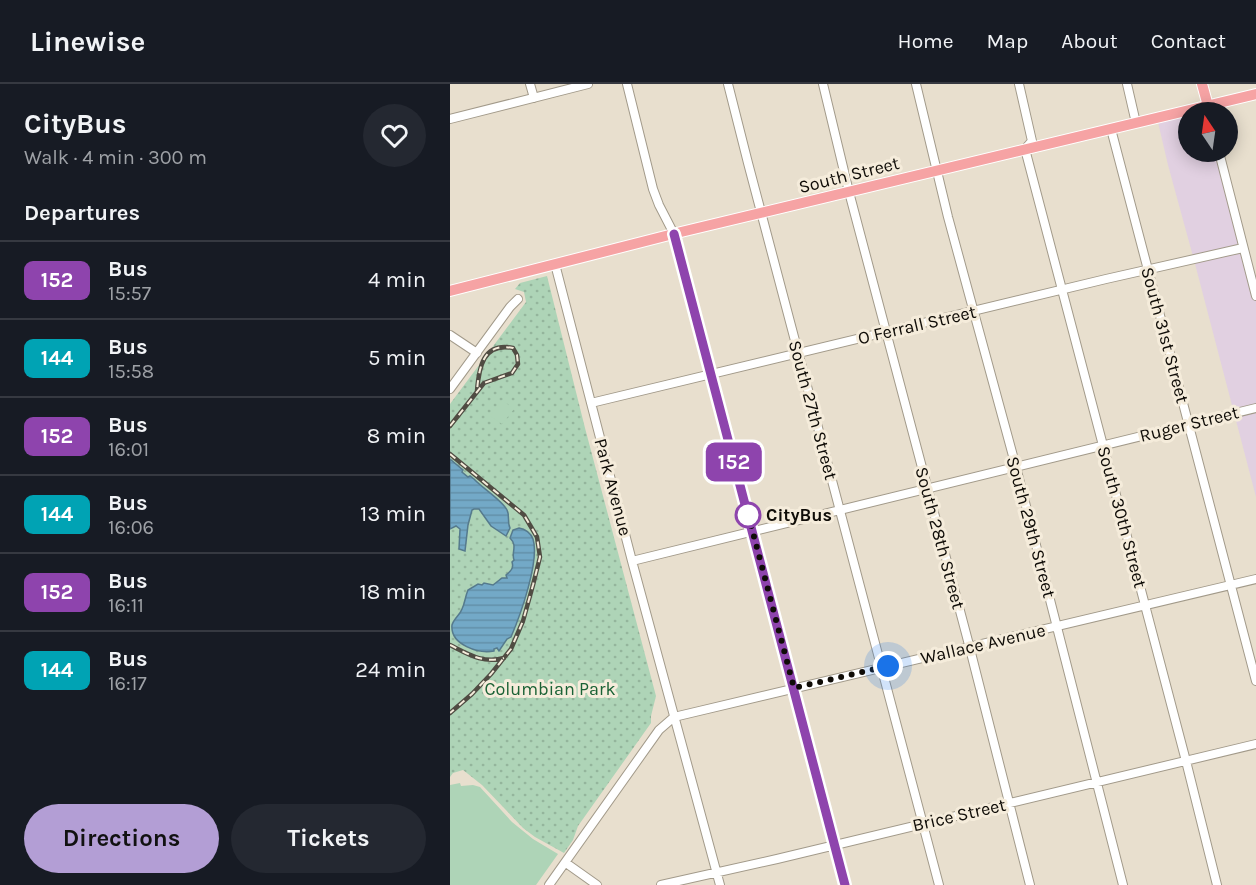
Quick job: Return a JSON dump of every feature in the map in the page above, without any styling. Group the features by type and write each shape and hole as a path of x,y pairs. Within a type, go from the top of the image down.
{"main road":[{"path":"1202,84 1206,102"},
{"name":"South Street","path":"1230,102 1256,94"},
{"name":"South Street","path":"450,291 1025,149 1178,115"}],"street":[{"path":"530,84 534,98"},
{"path":"450,119 588,84"},
{"path":"627,84 653,189 674,234 845,885"},
{"name":"South 27th Street","path":"729,84 939,885"},
{"name":"South 28th Street","path":"823,84 849,192 1030,885"},
{"name":"South 29th Street","path":"916,84 1123,885"},
{"path":"1019,84 1032,141 1025,149"},
{"path":"1127,84 1136,123"},
{"name":"South 31st Street","path":"1111,129 1256,681"},
{"name":"South 30th Street","path":"1025,149 1217,885"},
{"path":"1222,162 1256,296"},
{"name":"O Ferrall Street","path":"591,403 1243,248"},
{"name":"Park Avenue","path":"555,264 632,561 720,885"},
{"path":"450,389 518,299"},
{"path":"450,335 477,353"},
{"name":"Ruger Street","path":"632,561 1256,408"},
{"name":"Wallace Avenue","path":"674,713 882,668 1256,579"},
{"path":"549,885 659,730 674,713"},
{"name":"Brice Street","path":"661,885 1256,744"},
{"path":"566,863 597,885"}],"shaded area":[{"path":"1178,113 1178,162 1222,162 1256,296 1256,497 1168,165 1157,118"}],"green space":[{"name":"Columbian Park","path":"547,276 656,696 651,723 578,826 573,840 564,853 523,828 482,785 463,770 453,773 450,777 450,404 526,302 524,292 515,289 520,283"},
{"path":"502,400 514,409 502,424 490,416"},
{"path":"460,783 461,786 480,787 512,822 533,839 558,854 536,885 450,885 450,785"}],"water":[{"path":"450,459 463,470 462,472 474,479 504,506 508,512 510,528 506,536 491,526 479,509 474,509 468,525 465,551 459,549 460,529 456,526 450,529"},
{"path":"519,528 528,532 533,539 534,561 528,588 511,637 499,651 497,648 488,652 467,647 456,638 452,625 461,611 468,590 478,584 493,585 502,578 507,578 506,575 512,569 514,560 514,544 510,538 513,530"}],"railway":[{"path":"450,426 484,383 512,373 518,364 513,348 495,349 484,358 477,391"},
{"path":"450,454 524,515 537,537 540,557 523,621 511,649 472,694 450,713"},
{"path":"450,645 482,659 504,658"}],"bus line":[{"name":"152","path":"674,234 845,885"}],"place":[{"name":"CityBus","path":"748,515"}],"route":[{"path":"748,515 747,510 794,688 888,666"}]}
